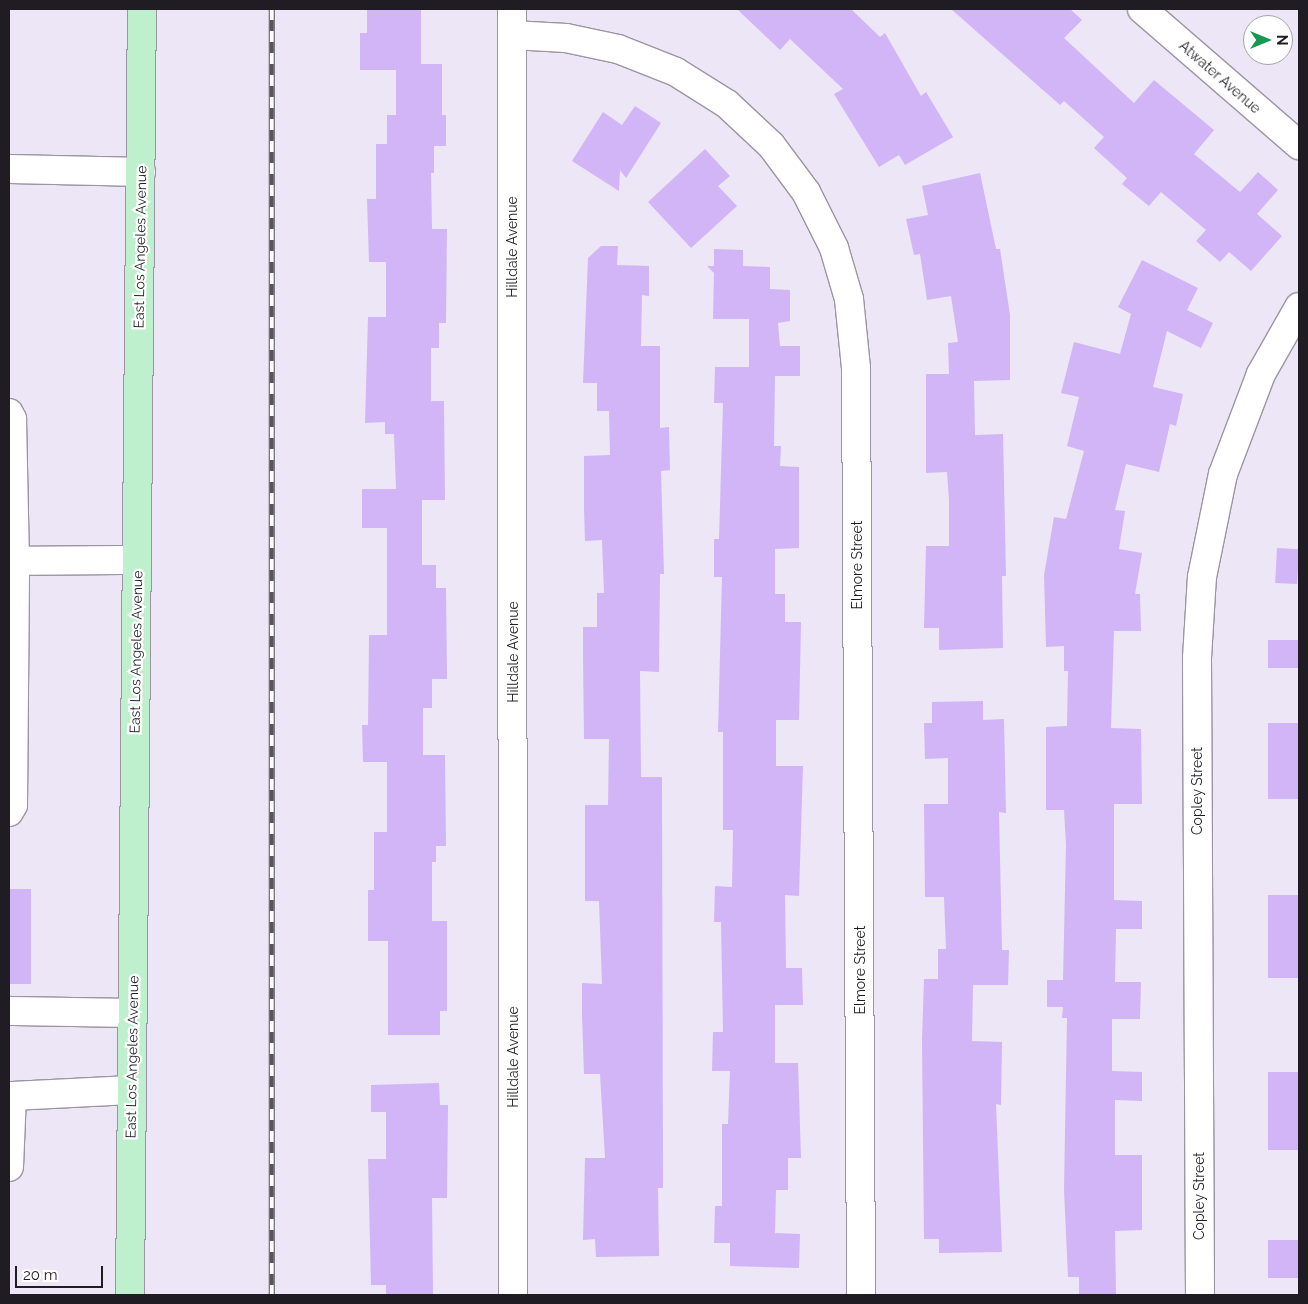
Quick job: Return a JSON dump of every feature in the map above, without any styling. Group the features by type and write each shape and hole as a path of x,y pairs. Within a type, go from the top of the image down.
{"main road":[{"name":"East Los Angeles Avenue","path":"130,1295 142,9"}],"street":[{"name":"Hilldale Avenue","path":"512,9 513,1295"},
{"name":"Atwater Avenue","path":"1142,9 1299,146"},
{"name":"Elmore Street","path":"512,36 566,38 618,49 676,72 727,104 771,146 806,192 834,248 850,299 856,378 862,1295"},
{"path":"9,169 141,172"},
{"name":"Copley Street","path":"1200,1295 1197,658 1202,577 1223,474 1261,374 1299,307"},
{"path":"9,413 12,419 15,561 13,804 9,812"},
{"path":"15,561 137,560"},
{"path":"9,1011 132,1013"},
{"path":"9,1167 12,1096 131,1090"}],"building":[{"path":"367,9 421,9 421,64 442,64 442,115 446,115 446,146 434,146 434,173 431,173 432,229 447,229 446,323 439,323 439,348 431,348 431,401 444,401 445,500 422,500 422,565 436,565 436,588 446,588 447,679 432,679 432,708 423,708 423,755 445,755 446,846 436,846 436,862 432,862 432,921 447,921 447,1011 440,1011 440,1035 388,1035 388,941 368,941 368,890 374,890 374,832 387,832 387,762 363,762 362,725 368,725 369,635 387,635 387,528 362,528 362,489 396,489 394,434 385,434 385,422 365,423 368,317 386,317 386,262 369,262 367,199 376,199 376,144 387,144 387,115 396,115 396,70 360,70 360,33 367,33"},
{"path":"737,9 851,9 880,37 885,33 921,96 926,92 953,137 905,165 899,155 879,167 834,94 843,89 790,39 780,50"},
{"path":"951,9 1070,9 1082,20 1064,38 1134,103 1154,80 1214,130 1194,154 1240,192 1258,172 1278,190 1257,214 1282,236 1251,271 1229,252 1220,262 1196,241 1206,230 1161,192 1149,206 1122,184 1127,178 1094,148 1104,137 1064,101 1060,105"},
{"path":"635,106 661,123 626,178 620,170 619,191 572,161 603,112 622,125"},
{"path":"705,149 730,176 718,186 737,206 691,248 648,202"},
{"path":"980,173 996,249 1000,249 1010,315 1010,380 974,381 975,435 1003,434 1006,576 1002,576 1003,648 939,650 939,628 924,628 926,546 949,546 949,500 947,472 926,473 926,374 949,374 948,343 958,342 951,296 927,300 920,254 914,255 906,219 928,215 922,186"},
{"path":"601,246 618,246 617,265 649,266 649,296 642,295 641,346 660,346 660,428 669,427 670,470 661,471 664,574 660,574 659,672 640,671 641,777 662,777 663,1188 658,1188 659,1256 596,1257 595,1239 583,1240 585,1158 605,1158 600,1074 584,1074 582,1015 582,983 602,984 599,901 585,901 585,805 608,805 609,739 584,739 583,627 597,627 597,593 604,593 602,540 585,541 584,456 610,455 609,411 597,411 597,383 583,383 588,258"},
{"path":"714,249 743,250 743,266 770,267 770,289 790,290 790,321 778,323 780,346 800,346 800,376 775,376 774,446 781,446 780,466 799,467 799,548 775,549 775,594 785,594 785,622 801,622 799,720 776,720 776,766 803,766 799,896 785,895 786,968 802,968 803,1005 775,1005 775,1063 798,1063 801,1158 788,1158 788,1190 776,1190 775,1233 800,1234 799,1268 730,1266 730,1243 714,1243 715,1206 722,1206 722,1124 728,1124 730,1071 712,1071 713,1032 723,1032 721,922 714,922 715,886 732,887 733,830 723,830 723,732 718,732 722,577 714,577 714,539 719,539 723,403 714,403 715,367 749,367 749,319 713,319 714,273 707,266 714,266"},
{"path":"1142,260 1198,288 1187,310 1213,323 1201,348 1167,331 1153,387 1183,394 1176,426 1170,424 1159,472 1126,464 1115,510 1125,511 1119,549 1142,553 1135,594 1140,594 1141,631 1114,631 1111,728 1141,729 1142,804 1114,804 1114,900 1142,901 1142,929 1116,929 1115,982 1141,982 1140,1019 1112,1019 1112,1071 1142,1072 1142,1101 1115,1100 1115,1155 1142,1155 1142,1230 1115,1231 1116,1295 1079,1295 1079,1277 1068,1277 1064,1190 1067,1018 1062,1018 1063,1007 1047,1007 1047,980 1063,980 1066,845 1064,810 1046,810 1046,727 1067,726 1068,671 1064,671 1064,646 1046,647 1044,575 1054,517 1066,519 1084,451 1067,446 1079,397 1061,393 1074,342 1120,354 1131,314 1118,307"},
{"path":"1277,548 1299,549 1297,584 1275,583"},
{"path":"1268,640 1299,640 1299,668 1268,668"},
{"path":"983,701 983,720 1004,719 1006,813 999,812 1002,950 1009,950 1008,985 973,985 972,1041 1002,1042 1001,1105 996,1104 1002,1252 939,1253 939,1239 924,1239 922,1040 924,979 938,979 938,949 946,949 944,897 925,897 924,804 948,804 948,758 925,759 924,723 932,723 932,702"},
{"path":"1268,723 1299,723 1299,799 1268,799"},
{"path":"9,889 31,889 31,984 9,984"},
{"path":"1268,895 1299,895 1299,978 1268,978"},
{"path":"1268,1072 1299,1072 1299,1150 1268,1150"},
{"path":"439,1083 440,1105 448,1105 447,1198 432,1198 433,1295 386,1295 386,1285 371,1285 368,1159 386,1159 386,1112 371,1112 371,1085"},
{"path":"1268,1240 1299,1240 1299,1278 1268,1278"}],"railway":[{"path":"272,9 272,1295"}]}
